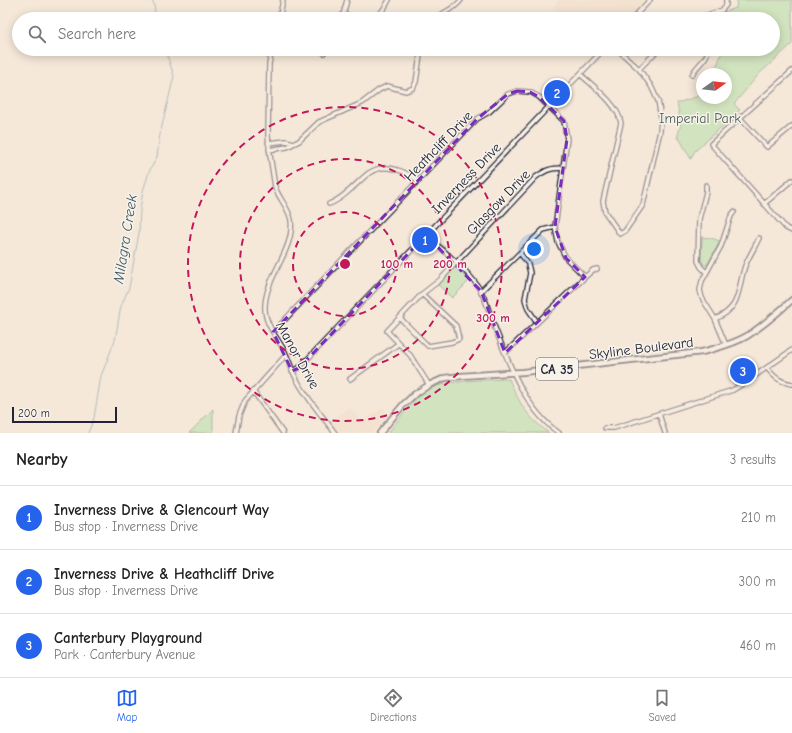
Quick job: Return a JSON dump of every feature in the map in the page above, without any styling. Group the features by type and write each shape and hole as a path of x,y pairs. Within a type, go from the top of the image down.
{"main road":[{"name":"Skyline Boulevard","path":"380,433 409,399 429,384 450,377 514,373 692,354 726,345 747,336 792,300"}],"street":[{"path":"280,12 283,0"},
{"path":"344,12 347,0"},
{"path":"382,12 389,0"},
{"path":"443,12 456,6 462,0"},
{"path":"639,12 650,0"},
{"path":"717,12 722,10 726,5 726,0"},
{"name":"Manor Drive","path":"271,56 269,71 268,143 275,187 289,211 291,221 287,247 270,283 265,302 267,320 286,355 296,380 335,433"},
{"path":"269,150 287,147 302,139 315,124 362,103 387,86 406,91 413,88 416,82 420,56"},
{"name":"Inverness Drive","path":"292,371 299,368 597,56"},
{"path":"580,74 616,109 620,116 621,123 603,201 605,212 620,234 625,231 643,205 660,131 661,118 658,101 651,86 639,70 624,56"},
{"path":"639,70 652,56"},
{"path":"692,75 694,70 706,56"},
{"path":"792,70 711,144 786,228 792,231"},
{"name":"Heathcliff Drive","path":"273,332 477,119 489,112 508,94 517,91 530,92 539,97 564,121 567,139 555,227 558,242 566,258 585,277"},
{"path":"740,118 767,147 792,126"},
{"path":"268,143 294,143"},
{"path":"330,204 337,202 370,172 378,169 387,168 398,170 419,180"},
{"name":"Glasgow Drive","path":"398,344 387,331 422,294 440,280 536,177 544,171 552,168 563,168"},
{"path":"764,204 792,180"},
{"path":"706,185 706,192 699,219 698,261 706,272"},
{"path":"726,345 715,319 705,305 700,290 702,281 721,246 731,216 734,212"},
{"path":"481,291 543,230 555,227"},
{"path":"426,235 471,277 481,291 505,353 530,405 559,433"},
{"path":"715,319 724,315 735,305 746,265 760,238"},
{"path":"520,253 528,264 530,273 525,299 528,309 537,322"},
{"path":"505,353 585,277 596,269"},
{"path":"400,318 428,346 452,342 459,338 456,326 422,294"},
{"path":"350,379 398,344 410,355 429,384"},
{"path":"605,428 614,428 732,390 792,350"},
{"path":"236,433 239,416 245,401 286,355"},
{"path":"767,368 774,377 792,384"},
{"path":"253,391 283,433"},
{"path":"659,414 665,433"}],"highlighted area":[{"path":"517,91 530,92 539,97 564,121 567,139 555,227 566,258 585,277 505,353 481,291 426,235 299,368 292,371 273,332 477,119 508,94"}],"shaded area":[{"path":"559,0 645,0 634,12 558,12 553,7"},
{"path":"350,407 362,422 383,407 388,414 373,433 340,433 331,421"}],"green space":[{"name":"Imperial Park","path":"737,0 792,0 792,44 780,55 780,12 725,12 736,8"},
{"name":"Imperial Park","path":"720,56 779,56 759,74 734,104 740,110 694,152 691,159 679,138 677,138 681,124 677,103 696,97 696,104 732,104 732,68 715,68"},
{"path":"702,237 720,241 707,265 704,265 701,260"},
{"path":"456,267 469,281 452,298 438,285"},
{"path":"740,364 749,376 735,385 730,375"},
{"path":"509,379 525,409 541,427 549,433 388,433 415,399 427,390 437,386 462,381"},
{"path":"213,409 213,433 189,433"}],"waterway":[{"name":"Milagra Creek","path":"152,0 155,12"},
{"name":"Milagra Creek","path":"88,433 94,418 101,376 115,340 121,306 129,288 139,233 140,209 143,191 149,172 157,157 160,134 174,76 167,56"}],"place":[{"name":"Inverness Drive & Heathcliff Drive","path":"557,93"},
{"name":"Inverness Drive & Glencourt Way","path":"425,240"},
{"name":"Canterbury Playground","path":"743,371"}]}
